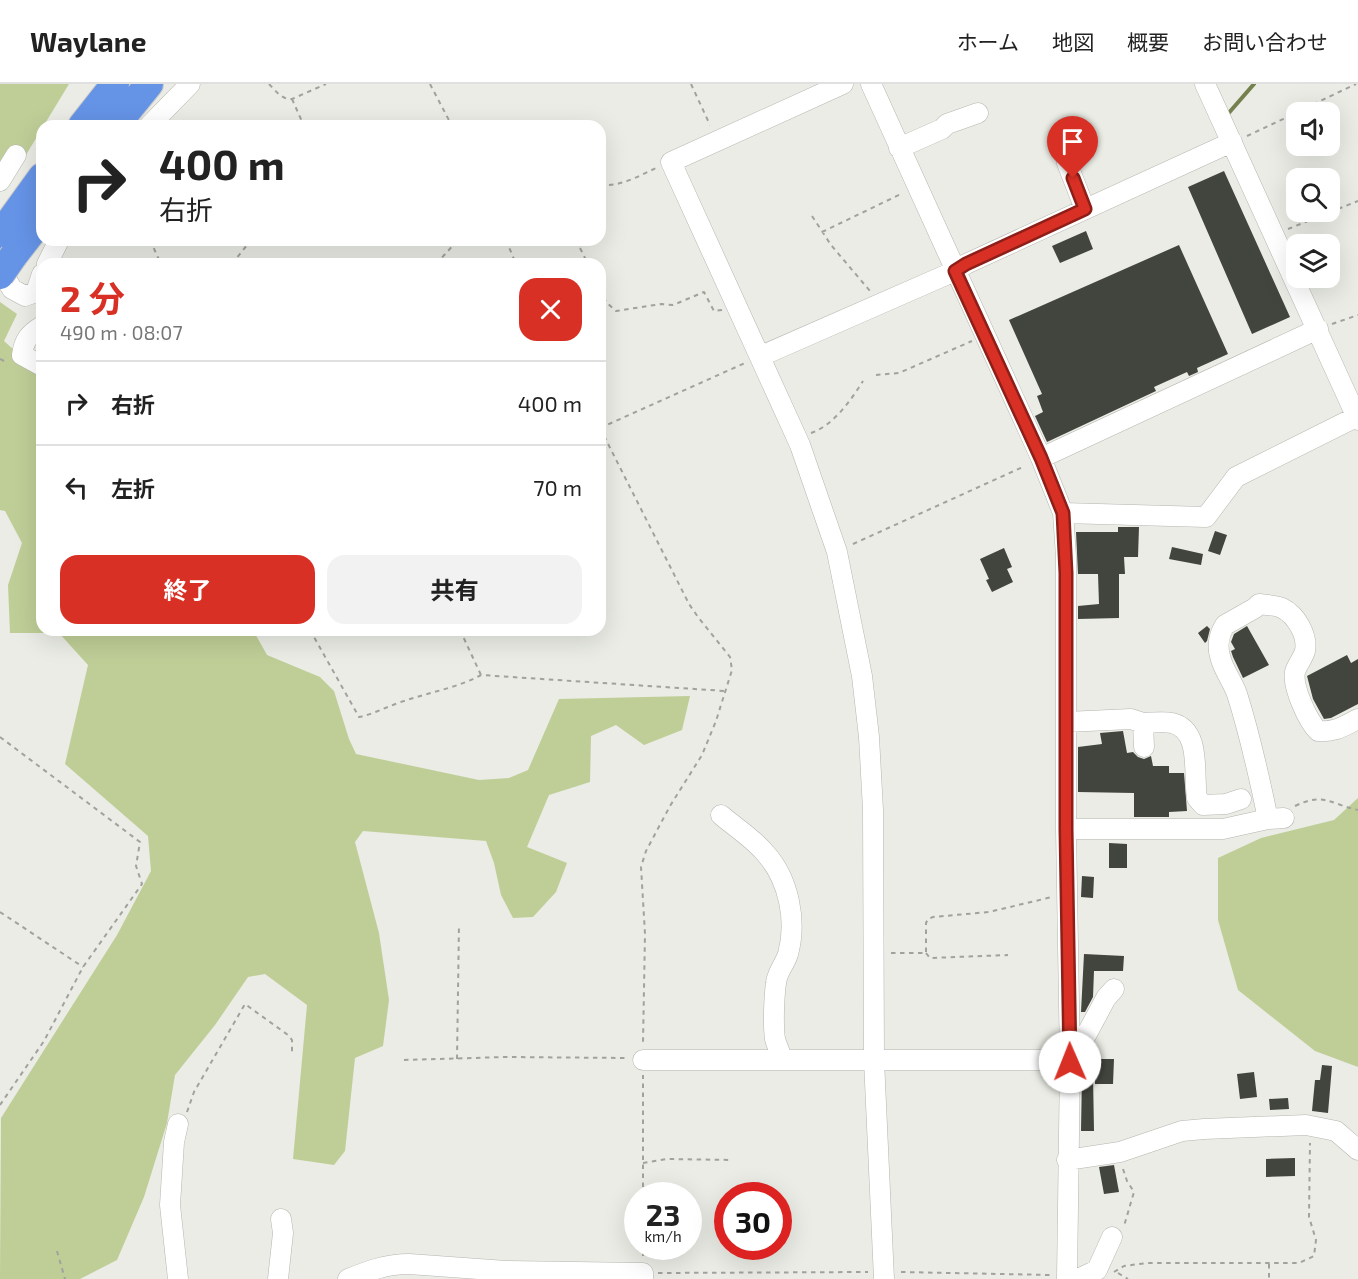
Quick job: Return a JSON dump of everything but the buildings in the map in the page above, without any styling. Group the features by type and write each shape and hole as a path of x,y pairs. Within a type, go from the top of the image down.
{"highway":[{"path":"87,120 116,84"},
{"path":"120,120 149,84"},
{"path":"4,258 36,190"},
{"path":"4,258 36,225"}],"street":[{"path":"155,120 190,84"},
{"path":"843,84 671,162 797,438 837,552 862,676 869,737 873,810 874,1060 883,1275"},
{"path":"871,84 1041,458 1063,513 1066,556 1069,1060 1067,1160 1071,1278 1097,1270 1112,1237"},
{"path":"1063,513 1206,517 1236,477 1357,418 1205,84"},
{"path":"899,148 978,112"},
{"path":"761,356 955,271 1232,142"},
{"path":"0,181 16,155"},
{"path":"1067,163 1085,209"},
{"path":"4,258 12,289 26,296 36,292"},
{"path":"1041,458 1318,329"},
{"path":"36,330 24,341 22,354 36,362"},
{"path":"1268,820 1252,743 1233,681 1224,669 1220,656 1218,644 1225,625 1259,604 1281,608 1292,616 1300,627 1305,642 1305,651 1295,673 1295,686 1311,724 1318,731 1328,732 1358,719"},
{"path":"1066,722 1131,719 1143,723 1170,723 1183,727 1193,746 1197,798 1203,805 1227,804 1236,794 1252,811 1268,820"},
{"path":"1143,723 1143,747"},
{"path":"721,815 754,840 768,855 778,871 787,896 793,932 787,956 776,982 775,1037 783,1060"},
{"path":"1066,829 1223,829 1268,820"},
{"path":"644,1060 714,1058 1069,1060 1075,1056 1114,989"},
{"path":"178,1124 174,1142 170,1205 178,1279"},
{"path":"1067,1160 1120,1152 1182,1131 1306,1125 1336,1131 1358,1150"},
{"path":"278,1279 283,1233 281,1219"},
{"path":"348,1279 393,1264 643,1276"}],"path":[{"path":"269,84 286,99 292,99 326,84"},
{"path":"430,84 449,120"},
{"path":"691,84 712,129"},
{"path":"1319,102 1356,84"},
{"path":"292,99 301,120"},
{"path":"1232,142 1286,118"},
{"path":"606,186 627,182 671,162"},
{"path":"822,232 917,188"},
{"path":"1275,235 1358,201"},
{"path":"812,216 822,232 867,286 878,305"},
{"path":"237,258 246,246"},
{"path":"442,258 452,246"},
{"path":"606,302 616,311 661,304 673,305 705,292 714,311 737,304"},
{"path":"1318,329 1358,315"},
{"path":"876,375 899,373 984,335"},
{"path":"606,425 761,356"},
{"path":"797,438 826,426 855,394 863,381"},
{"path":"606,440 690,604 730,657 732,670 702,755 646,850 641,867 645,934 643,1182"},
{"path":"837,552 1041,458"},
{"path":"313,636 359,717 405,700 455,686 481,675 725,691"},
{"path":"463,636 481,675"},
{"path":"0,737 140,842 136,866 142,884 83,968 44,1041 0,1105"},
{"path":"1268,820 1312,798 1330,800 1358,810"},
{"path":"1008,955 930,958 926,953 926,923 928,919 989,912 1067,894"},
{"path":"0,912 83,968"},
{"path":"457,1059 459,924"},
{"path":"873,953 926,953"},
{"path":"178,1124 188,1110 194,1092 245,1004 288,1035 292,1040 292,1054"},
{"path":"404,1060 506,1057 644,1060"},
{"path":"1112,1237 1122,1233 1134,1192 1126,1181 1120,1152"},
{"path":"643,1163 666,1159 732,1160"},
{"path":"1117,1272 1124,1266 1147,1263 1299,1263 1314,1256 1317,1240 1309,1217 1309,1162"},
{"path":"57,1251 65,1279"},
{"path":"1269,1263 1269,1279"},
{"path":"1097,1270 1117,1272 1128,1279"},
{"path":"643,1276 1046,1274 1071,1278"}],"green space":[{"path":"0,84 69,84 47,120 36,120 36,138 15,173 0,169"},
{"path":"0,302 17,314 4,341 36,370 36,633 10,633 8,585 22,543 5,511 0,510"},
{"path":"62,636 256,636 267,655 320,677 334,691 356,754 479,780 509,778 528,770 559,699 690,696 682,730 644,745 616,725 591,736 590,782 549,795 527,847 567,863 556,892 533,917 513,918 501,895 494,863 486,841 363,831 355,842 379,933 389,1000 383,1046 355,1058 345,1151 334,1165 293,1159 307,1005 265,974 248,977 215,1025 175,1075 167,1123 144,1197 117,1260 80,1279 0,1279 1,1118 117,935 151,871 148,836 65,764 88,665"},
{"path":"1358,798 1358,1067 1315,1051 1238,990 1218,920 1218,858 1261,838 1334,820"}],"waterway":[{"path":"1227,115 1254,84"}],"route":[{"path":"1070,1062 1066,829 1066,556 1063,513 1041,458 955,271 1085,209 1073,178"}]}
